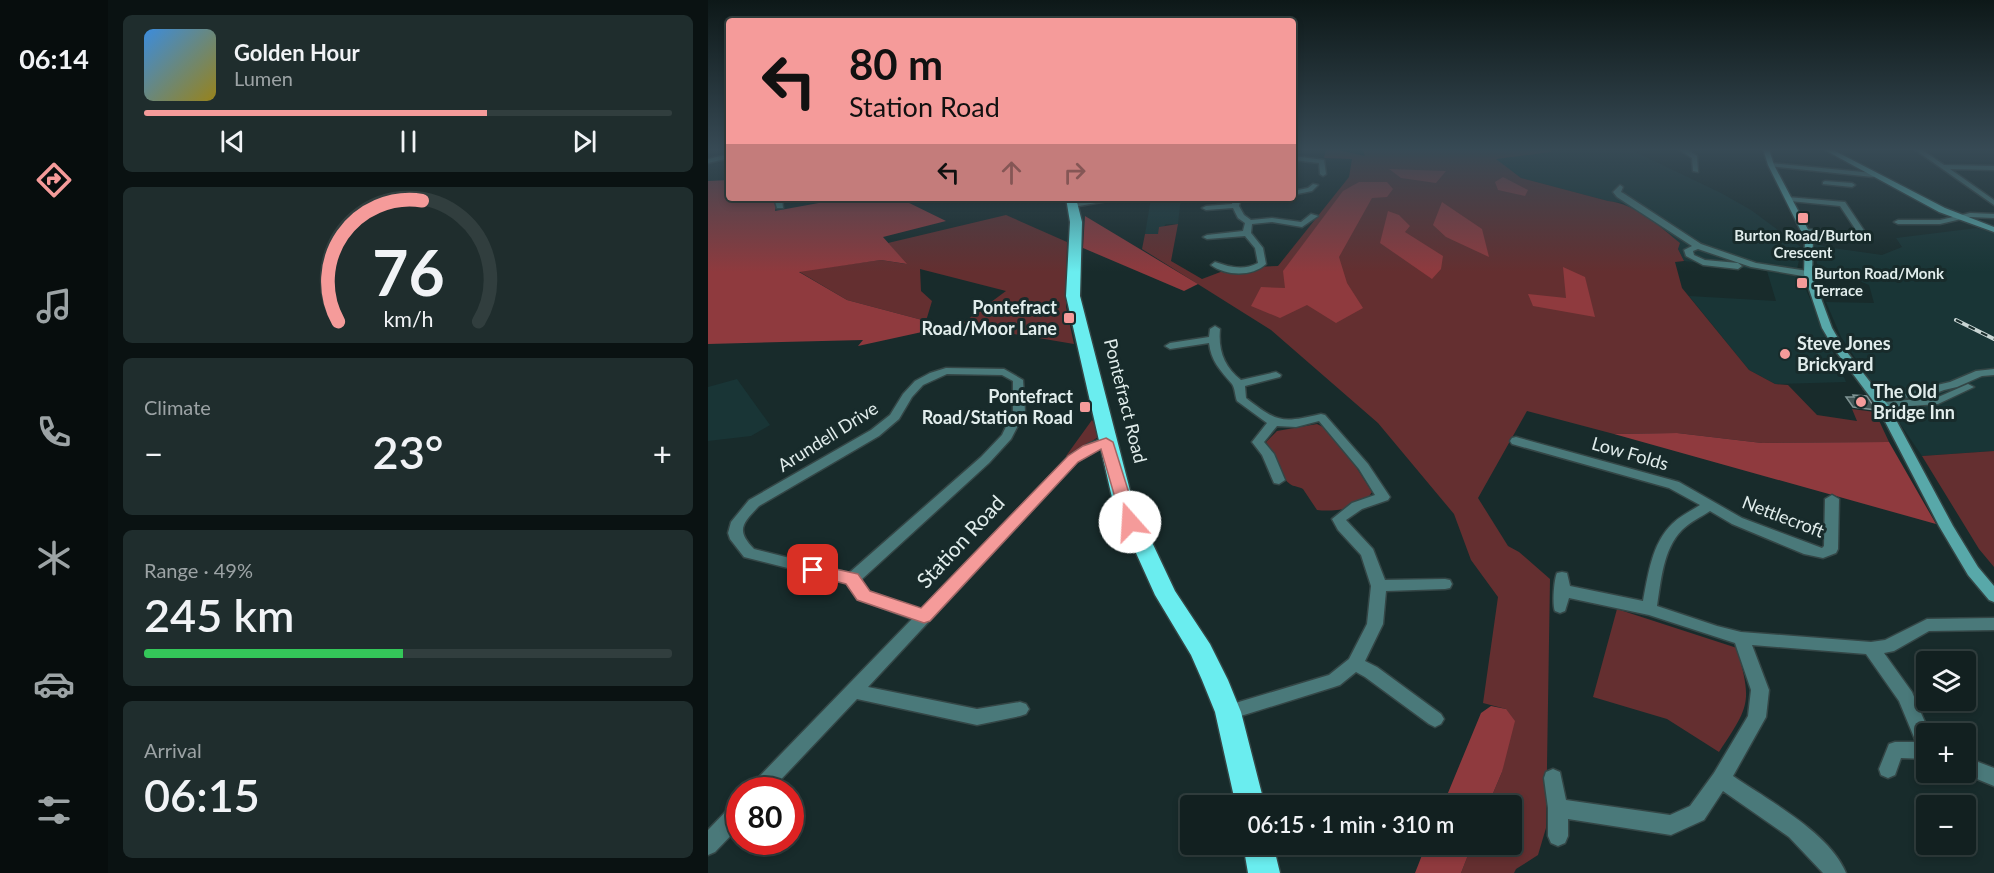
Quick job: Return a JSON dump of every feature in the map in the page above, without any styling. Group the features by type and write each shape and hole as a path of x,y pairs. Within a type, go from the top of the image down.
{"highway":[{"name":"Pontefract Road","path":"1072,201 1076,229 1073,297 1106,442 1123,502 1140,543 1166,595 1201,651 1228,712 1248,795"},
{"path":"1260,855 1264,873"}],"street":[{"path":"1296,193 1311,190"},
{"path":"1618,190 1617,192 1620,195 1698,246 1754,265 1808,274"},
{"path":"1785,190 1806,231 1809,242 1808,274 1827,328 1839,348 1882,405 1946,526 1973,571 1994,596"},
{"path":"1903,190 1958,217 1994,230"},
{"path":"1976,190 1994,203"},
{"path":"1790,199 1842,204 1863,234 1857,236 1806,231"},
{"path":"1206,208 1236,202 1241,216 1249,222 1272,220 1302,225 1314,216"},
{"path":"1898,222 1940,222 1958,217 1994,216"},
{"path":"1247,233 1249,222"},
{"path":"1207,237 1247,233"},
{"path":"1215,265 1232,271 1256,272 1262,264 1260,248 1247,233"},
{"path":"1698,246 1688,250 1688,253 1696,259 1754,268"},
{"path":"1170,346 1214,334 1215,354 1226,375 1239,384 1241,399 1273,424 1296,423 1321,417 1365,467 1383,497 1357,506 1339,519 1343,527 1368,553 1379,586 1375,624 1355,664 1334,680 1228,712"},
{"name":"Arundell Drive","path":"852,579 985,460 1002,441 1015,423 1019,412 1018,380 1004,372 946,371 919,383 907,396 895,417 875,433 754,503 739,518 734,529 737,542 749,553 852,579 863,595 924,616"},
{"path":"1870,389 1918,396 1941,387 1953,386 1980,373 1993,371"},
{"path":"1882,405 1938,401 1989,377 1993,371"},
{"path":"1239,384 1276,375"},
{"path":"1273,424 1258,442 1268,454 1279,480"},
{"name":"Low Folds","path":"1516,441 1534,452 1617,468 1674,485 1710,505"},
{"name":"Station Road","path":"771,777 1073,459 1088,449 1106,442"},
{"name":"Nettlecroft","path":"1710,505 1757,530 1823,553 1831,549 1832,499"},
{"path":"1649,609 1655,576 1668,539 1680,525 1710,505"},
{"path":"1379,586 1445,584"},
{"path":"1561,592 1649,609 1741,638 1871,648 1888,646 1928,626 1994,624"},
{"path":"1558,808 1671,825 1696,813 1721,779 1757,717 1760,690 1741,638"},
{"path":"1871,648 1906,697 1917,723"},
{"path":"1355,664 1371,672 1435,719"},
{"path":"854,691 977,717 1020,709"},
{"path":"1888,769 1895,750 1916,751"},
{"path":"1976,770 1994,777"},
{"path":"1553,778 1558,808 1558,836"},
{"path":"1721,779 1796,830 1818,851 1836,873"},
{"path":"708,845 726,826"}],"shaded area":[{"path":"708,190 726,190 726,201 777,201 775,211 830,201 905,201 946,221 883,237 907,264 881,260 799,272 847,300 926,321 932,326 922,332 858,346 863,340 708,344"},
{"path":"1339,190 1565,190 1618,203 1638,211 1680,243 1678,249 1684,261 1675,262 1682,288 1749,370 1775,384 1788,385 1817,415 1857,421 1852,409 1875,412 1889,442 1762,443 1677,433 1614,434 1527,411 1478,498 1508,546 1519,552 1550,579 1546,828 1538,855 1516,869 1514,873 1461,873 1468,855 1522,855 1522,795 1492,795 1502,772 1506,709 1483,703 1498,597 1471,560 1454,514 1378,423 1271,330 1142,249 1145,234 1158,234 1159,227 1178,224 1171,261 1202,279 1231,268 1278,266"},
{"path":"1392,190 1387,197 1372,198 1339,257 1347,283 1363,308 1336,323 1307,305 1280,318 1251,306 1261,287 1285,288 1283,271 1343,191"},
{"path":"1498,190 1528,190 1525,196"},
{"path":"1565,190 1714,190 1751,210 1802,248 1797,269 1846,382 1775,384 1749,370 1689,296 1776,301 1767,271 1684,261 1678,249 1623,203"},
{"path":"1150,201 1181,201 1178,224 1166,224 1158,234 1145,234"},
{"path":"1442,202 1482,229 1489,257 1446,237 1433,225"},
{"path":"1388,211 1399,215 1410,226 1405,232 1443,256 1441,269 1432,279 1380,243"},
{"path":"1006,215 1067,242 1066,307 1074,344 960,325 1006,291 920,269 921,291 932,301 926,321 847,300 798,271 881,260 906,264 888,243"},
{"path":"1085,216 1198,284 1184,291 1083,248"},
{"path":"1977,228 1994,233 1994,451 1922,456 1841,337 1826,302 1874,303 1869,285 1817,264 1814,243 1826,247 1882,255 1902,247 1896,238"},
{"path":"1563,267 1585,277 1595,317 1533,306 1528,294 1566,298"},
{"path":"737,379 770,425 751,436 708,441 708,387"},
{"path":"1092,420 1098,430 1098,437 1071,456 1066,456"},
{"path":"1317,424 1323,427 1351,459 1372,492 1368,498 1355,506 1340,510 1317,510 1303,489 1287,481 1266,442 1277,431"},
{"path":"1677,433 1762,443 1889,442 1936,524 1614,434"},
{"path":"1994,451 1994,567 1979,549 1922,456"},
{"path":"1617,609 1737,648 1745,681 1745,703 1737,724 1719,752 1667,719 1593,697"},
{"path":"1491,706 1506,709 1515,721 1502,772 1492,795 1447,795 1481,713"},
{"path":"1422,855 1468,855 1461,873 1415,873"}],"building":[{"name":"The Old Bridge Inn","path":"1853,395 1867,396 1876,410 1853,407 1846,397 1854,397"}],"railway":[{"path":"1956,320 1994,339"}],"place":[{"name":"Burton Road/Burton Crescent","path":"1803,218"},
{"name":"Burton Road/Monk Terrace","path":"1802,283"},
{"name":"Pontefract Road/Moor Lane","path":"1069,318"},
{"name":"Steve Jones Brickyard","path":"1785,354"},
{"name":"The Old Bridge Inn","path":"1861,402"},
{"name":"Pontefract Road/Station Road","path":"1085,407"}],"route":[{"path":"813,570 852,579 863,595 924,616 1073,459 1088,449 1106,442 1130,522"}]}
